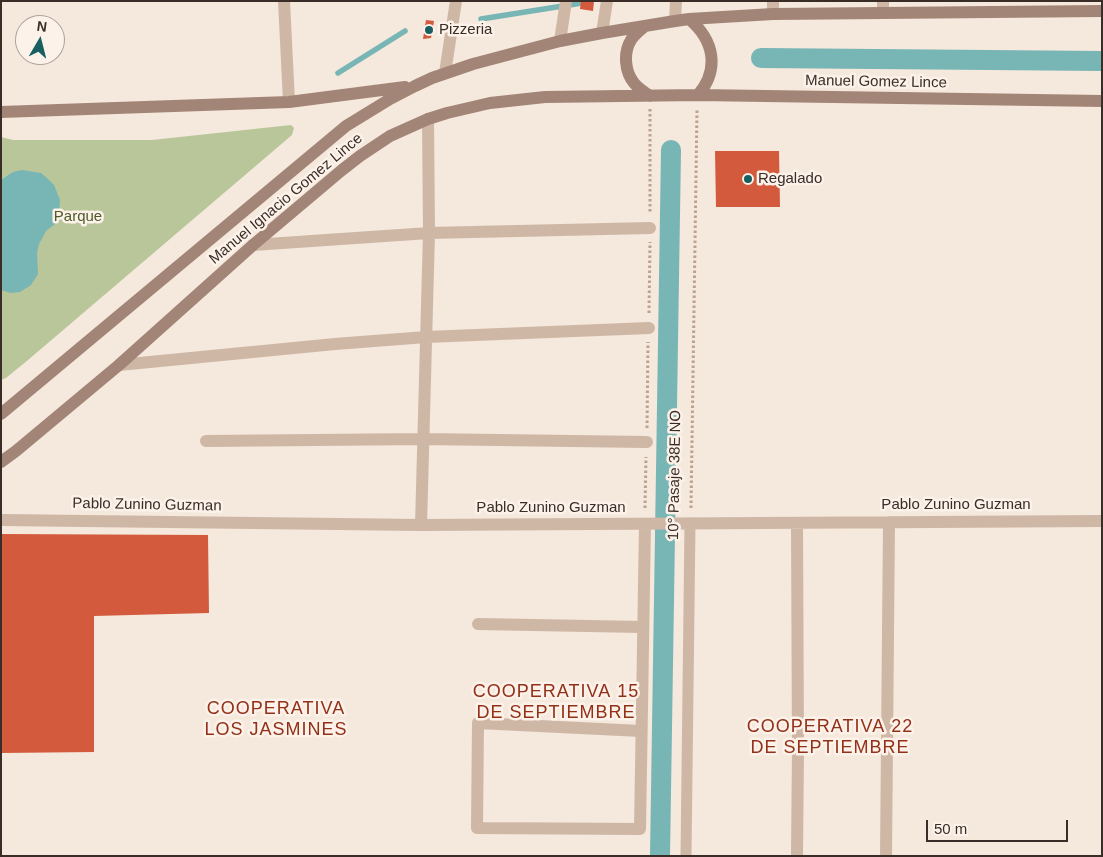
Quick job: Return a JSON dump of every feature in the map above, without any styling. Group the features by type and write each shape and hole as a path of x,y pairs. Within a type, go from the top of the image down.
{"main road":[{"path":"650,96 640,90 633,82 626,62 630,41 645,26 773,7 993,6 1102,11"},
{"path":"689,19 704,35 709,45 711,56 710,74 698,95"},
{"name":"Manuel Ignacio Gomez Lince","path":"1,414 332,137 382,103 444,73 473,64 560,41 602,32 645,26"},
{"path":"1,112 289,102 415,86"},
{"name":"Manuel Gomez Lince","path":"650,96 698,95 1102,101"},
{"name":"Manuel Ignacio Gomez Lince","path":"1,462 119,365 253,245 360,156 390,136 428,120 468,107 511,100 545,97 650,96"},
{"path":"1,408 17,402"}],"street":[{"path":"284,1 289,102"},
{"path":"444,73 456,1"},
{"path":"560,41 566,1"},
{"path":"602,32 607,1"},
{"path":"674,21 676,1"},
{"path":"421,525 429,233 428,120"},
{"path":"253,245 429,233 650,228"},
{"path":"119,365 426,337 649,328"},
{"path":"206,441 423,439 647,442"},
{"name":"Pablo Zunino Guzman","path":"1,520 421,525 1102,521"},
{"path":"886,856 889,522"},
{"name":"10° Pasaje 38E NO","path":"686,856 688,523"},
{"path":"797,523 797,856"},
{"path":"641,731 478,723 478,828 640,830 643,627 649,524"},
{"path":"478,624 643,627"}],"path":[{"name":"10° Pasaje 38E NO","path":"688,523 698,95"},
{"path":"649,524 647,442 650,96"}],"green space":[{"name":"Parque","path":"291,125 294,128 292,135 28,360 1,380 1,137 13,140 152,140"}],"water":[{"path":"22,170 41,173 54,185 60,200 59,215 55,224 46,231 39,244 37,253 38,274 31,285 20,292 11,293 1,290 1,180 13,172"}],"building":[{"path":"581,1 594,1 593,11 580,9"},
{"name":"Pizzeria","path":"426,20 434,21 431,38 423,39"},
{"name":"Regalado","path":"715,151 779,151 780,207 716,207"},
{"path":"1,534 208,535 209,613 94,616 94,752 1,753"}],"waterway":[{"path":"481,19 588,2"},
{"path":"338,73 405,31"},
{"path":"761,58 1102,61"},
{"path":"660,856 671,150"}],"place":[{"name":"Pizzeria","path":"429,30"},
{"name":"Regalado","path":"748,179"}],"district":[{"name":"COOPERATIVA 15 DE SEPTIEMBRE","path":"556,702"},
{"name":"COOPERATIVA LOS JASMINES","path":"276,720"},
{"name":"COOPERATIVA 22 DE SEPTIEMBRE","path":"830,738"}]}
